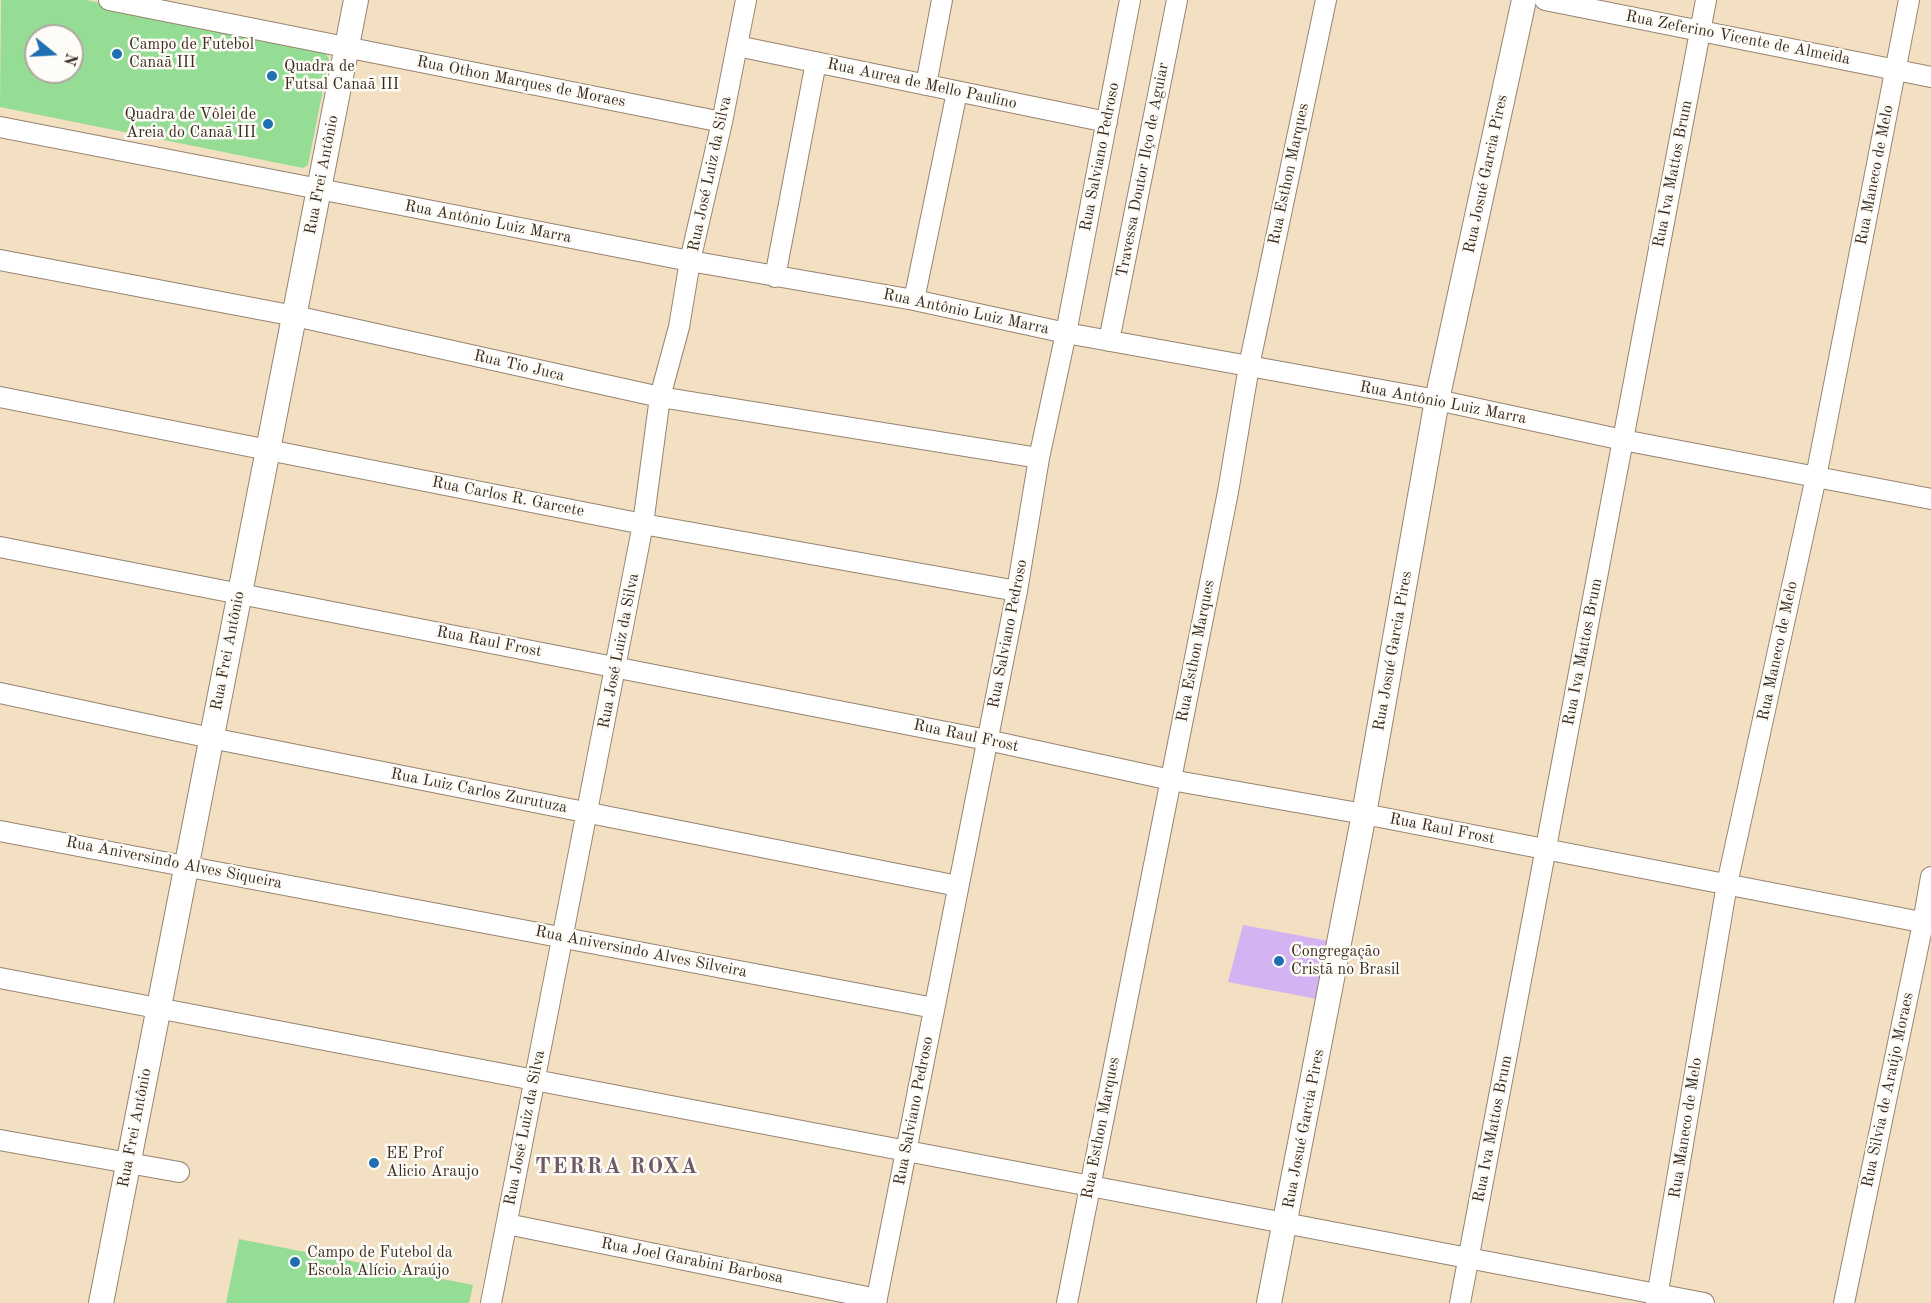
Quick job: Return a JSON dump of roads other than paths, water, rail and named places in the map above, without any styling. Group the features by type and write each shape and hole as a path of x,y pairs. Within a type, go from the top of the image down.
{"street":[{"name":"Rua Othon Marques de Moraes","path":"109,0 722,122"},
{"name":"Rua Frei Antônio","path":"101,1303 356,0"},
{"name":"Rua José Luiz da Silva","path":"491,1303 643,524 660,397 679,327 690,261 722,122 746,0"},
{"path":"926,85 942,0"},
{"name":"Rua Salviano Pedroso","path":"877,1301 1017,591 1040,458 1130,0"},
{"name":"Travessa Doutor Ilço de Aguiar","path":"1109,341 1177,0"},
{"name":"Rua Esthon Marques","path":"1067,1303 1228,492 1249,366 1326,0"},
{"name":"Rua Josué Garcia Pires","path":"1269,1303 1364,814 1437,400 1524,0"},
{"name":"Rua Zeferino Vicente de Almeida","path":"1545,0 1931,77"},
{"name":"Rua Iva Mattos Brum","path":"1460,1303 1706,0"},
{"name":"Rua Maneco de Melo","path":"1657,1299 1727,884 1816,477 1909,0"},
{"name":"Rua Aurea de Mello Paulino","path":"737,46 1107,122"},
{"path":"775,277 816,62"},
{"path":"914,300 957,92"},
{"name":"Rua Antônio Luiz Marra","path":"0,127 690,261 914,300 1066,333 1437,400 1623,440 1931,500"},
{"name":"Rua Tio Juca","path":"0,260 295,316 660,397 1040,458"},
{"name":"Rua Carlos R. Garcete","path":"0,397 643,524 1017,591"},
{"name":"Rua Raul Frost","path":"0,547 987,740 1171,780 1364,814 1927,924"},
{"name":"Rua Luiz Carlos Zurutuza","path":"0,693 211,738 958,886"},
{"name":"Rua Aniversindo Alves Siqueira","path":"0,831 347,896"},
{"name":"Rua Silvia de Araújo Moraes","path":"1844,1303 1927,924 1931,877"},
{"name":"Rua Aniversindo Alves Silveira","path":"347,896 934,1008"},
{"path":"0,978 1468,1258 1657,1299 1704,1303"},
{"path":"0,1140 179,1172"},
{"name":"Rua Joel Garabini Barbosa","path":"507,1224 877,1301"}],"place":[{"name":"Campo de Futebol Canaã III","path":"117,54"},
{"name":"Quadra de Futsal Canaã III","path":"272,76"},
{"name":"Quadra de Vôlei de Areia do Canaã III","path":"268,124"},
{"name":"Congregação Cristã no Brasil","path":"1279,961"},
{"name":"EE Prof Alicio Araujo","path":"374,1163"},
{"name":"Campo de Futebol da Escola Alício Araújo","path":"295,1262"}],"district":[{"name":"TERRA ROXA","path":"617,1167"}]}
